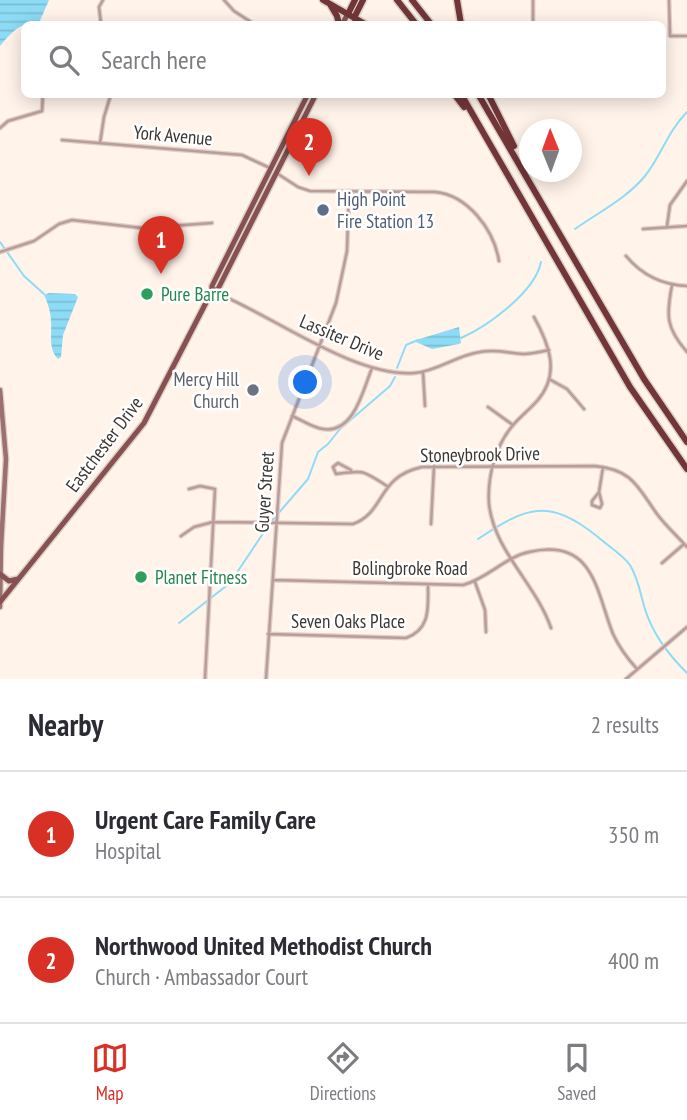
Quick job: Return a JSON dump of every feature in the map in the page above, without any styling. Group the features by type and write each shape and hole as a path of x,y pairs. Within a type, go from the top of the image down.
{"highway":[{"path":"323,0 351,19"},
{"path":"351,19 355,0"},
{"path":"351,19 363,0"},
{"path":"397,0 413,21"},
{"path":"412,0 429,21"},
{"path":"457,0 460,21"},
{"path":"330,5 340,21"},
{"path":"457,98 474,119"},
{"path":"463,98 631,387 687,469"},
{"path":"480,98 644,379 687,442"},
{"path":"490,98 538,195"}],"main road":[{"name":"Eastchester Drive","path":"274,171 306,98"},
{"name":"Eastchester Drive","path":"0,601 144,422 212,291 212,286 314,98"},
{"path":"0,574 9,580 18,579"}],"street":[{"path":"101,21 99,7 103,0"},
{"path":"224,0 247,21"},
{"path":"533,0 533,21"},
{"path":"668,0 670,36 687,36"},
{"path":"0,128 8,121 42,111 43,98"},
{"path":"100,143 110,98"},
{"name":"York Avenue","path":"62,140 242,155 254,159 305,190 435,192 455,197 476,214 496,249 499,261"},
{"path":"667,226 670,205 687,181"},
{"name":"Guyer Street","path":"266,679 282,443 336,306 347,251 349,191"},
{"path":"0,252 34,241 59,224 72,220 149,228 212,223"},
{"path":"643,229 687,226"},
{"path":"626,256 648,275 672,285 687,286"},
{"path":"672,285 668,308 669,324 676,340 687,352"},
{"name":"Lassiter Drive","path":"212,291 320,345 373,368 400,373 423,372 482,351 530,354 549,350"},
{"path":"534,317 549,350 550,379 539,399 513,425 499,449 493,466 489,503 499,536 544,609 551,628"},
{"path":"292,416 322,429 342,426 353,413 373,368"},
{"path":"423,372 425,406"},
{"path":"550,379 567,389 584,409"},
{"path":"0,390 6,452 2,500 0,607"},
{"path":"488,407 513,425"},
{"path":"351,470 336,474 332,467 338,463 365,473 387,486"},
{"path":"431,524 434,466"},
{"name":"Stoneybrook Drive","path":"181,536 194,527 213,522 343,526 359,522 367,516 387,486 412,469 434,466 603,467 618,471 635,482 657,513 686,545"},
{"path":"599,492 603,467"},
{"path":"189,489 200,486 215,489 205,679"},
{"path":"662,563 686,545"},
{"name":"Bolingbroke Road","path":"273,580 463,585 475,582 512,559 531,551 549,550 572,556 583,564 596,582 615,637 637,669"},
{"path":"475,582 485,610 486,632"},
{"name":"Seven Oaks Place","path":"268,634 407,638 419,631 426,621 428,585"},
{"path":"626,679 687,626"}],"water":[{"path":"0,0 49,0 40,21 21,21 21,27 12,32 0,46"},
{"path":"75,294 78,297 63,335 61,357 58,359 52,346 50,315 44,295"},
{"path":"459,327 459,344 432,349 416,342 416,340"}],"waterway":[{"path":"575,229 638,184 687,112"},
{"path":"0,242 24,276 44,294"},
{"path":"461,338 509,307 530,285 541,262"},
{"path":"397,368 406,345 418,340"},
{"path":"179,623 230,583 270,523 308,479 318,452 390,386 395,377"},
{"path":"478,539 510,520 537,511 565,516 580,524 630,565 656,634 687,673"}],"place":[{"name":"Northwood United Methodist Church","path":"309,176"},
{"name":"High Point Fire Station 13","path":"323,210"},
{"name":"Urgent Care Family Care","path":"161,274"},
{"name":"Pure Barre","path":"147,294"},
{"name":"Mercy Hill Church","path":"253,390"},
{"name":"Planet Fitness","path":"141,577"}]}
